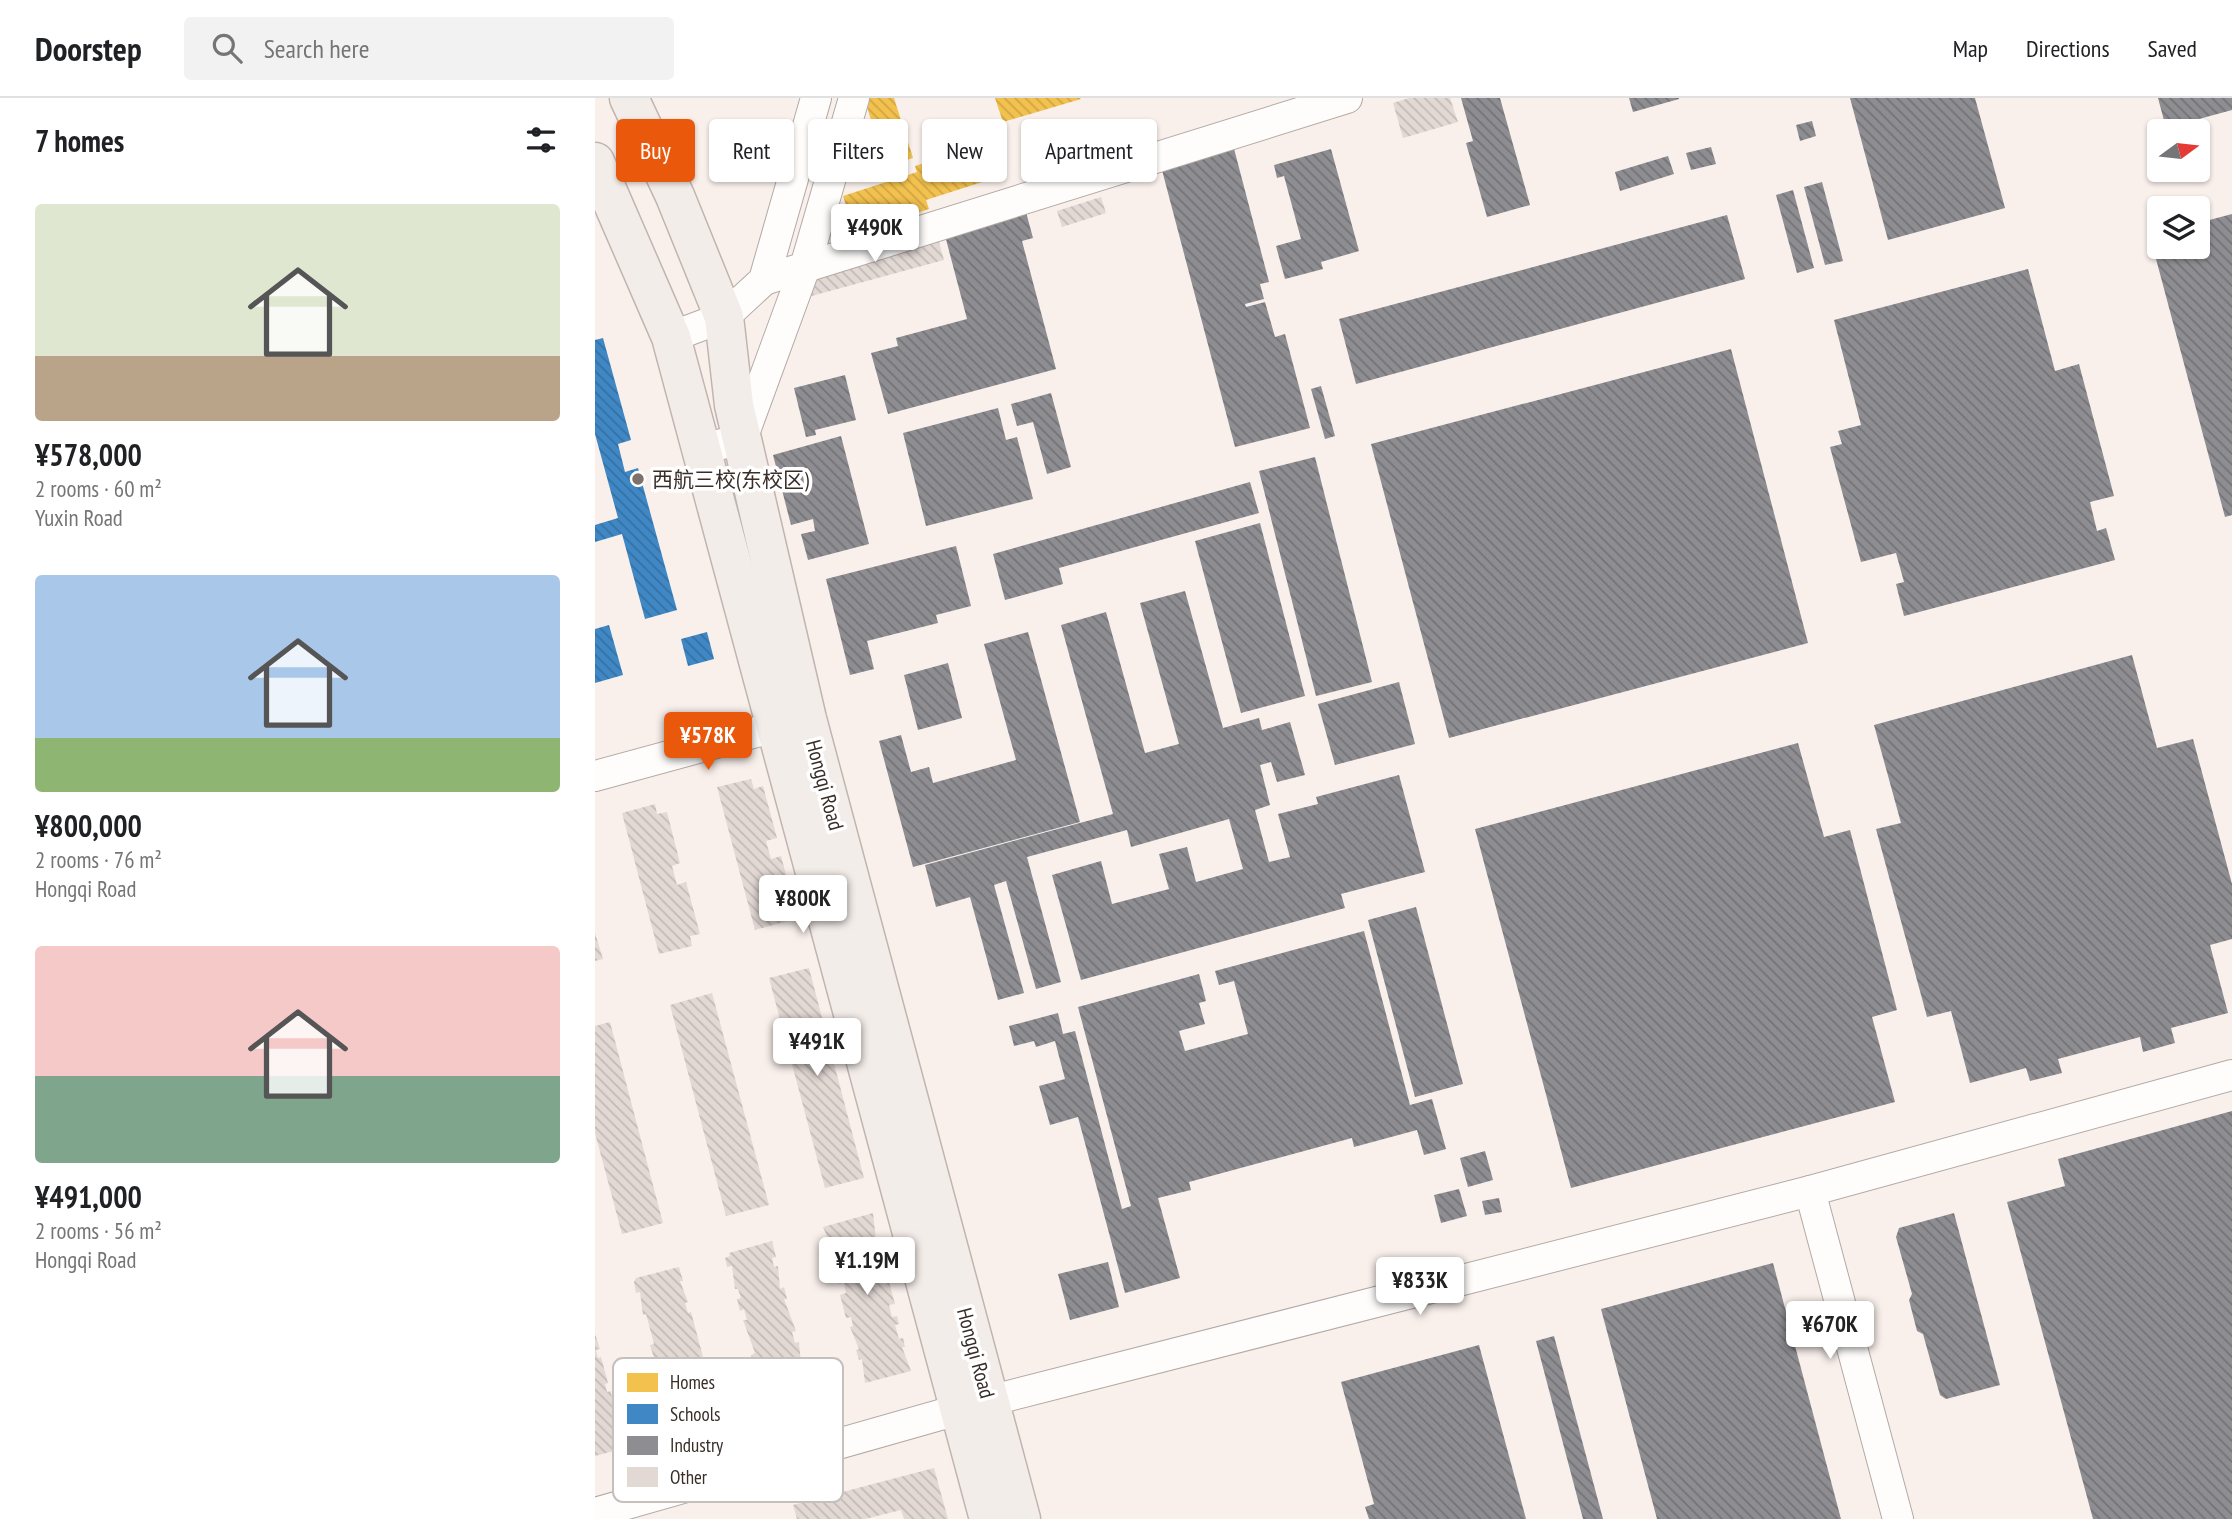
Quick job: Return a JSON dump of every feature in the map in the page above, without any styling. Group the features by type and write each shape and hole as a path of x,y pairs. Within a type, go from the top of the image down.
{"main road":[{"name":"Hongqi Road","path":"628,98 675,196 724,317 734,405 792,722"},
{"name":"Hongqi Road","path":"595,162 671,337 702,449 792,722 975,1406 1020,1519"},
{"name":"Hongqi Road","path":"975,1406 989,1519"}],"street":[{"path":"764,280 816,98"},
{"path":"702,449 742,439 805,267 854,98"},
{"path":"671,337 724,317 764,280 1347,98"},
{"path":"595,776 792,722"},
{"path":"843,1443 975,1406 1810,1191 2232,1075"},
{"path":"1810,1191 1898,1519"},
{"path":"595,1513 634,1502"}],"building: Homes":[{"path":"870,98 894,98 901,119 871,119 867,107"},
{"path":"995,98 1081,99 1007,121 1002,119"},
{"path":"908,142 913,158 908,159"},
{"path":"922,164 922,182 982,182 926,200 929,209 854,233 850,219 843,221 839,207 846,205 843,196 886,182 908,182 908,175 917,172 915,166"}],"building: Schools":[{"path":"603,338 631,440 618,444 625,472 638,468 677,610 645,619 622,534 595,542 595,525 618,518 595,434 595,340"},
{"path":"609,625 623,675 595,683 595,629"},
{"path":"707,632 714,659 688,666 681,639"}],"building: Industry":[{"path":"1461,98 1500,98 1530,205 1487,217 1466,143 1473,141"},
{"path":"1629,98 1679,98 1679,99 1633,112"},
{"path":"1850,98 1975,98 2005,208 1888,240"},
{"path":"2158,98 2232,98 2232,110 2199,119 2164,119"},
{"path":"1812,121 1816,136 1800,141 1796,125"},
{"path":"1232,141 1269,282 1260,284 1264,299 1245,304 1246,307 1265,302 1275,337 1285,334 1310,428 1235,447 1158,155"},
{"path":"1711,147 1716,164 1691,170 1686,153"},
{"path":"1331,149 1359,251 1321,262 1323,269 1285,279 1276,246 1301,239 1284,176 1277,178 1274,165"},
{"path":"1668,156 1674,174 1620,191 1615,172"},
{"path":"1822,182 1843,261 1825,265 1804,187"},
{"path":"1793,190 1814,268 1797,273 1776,195"},
{"path":"1023,201 1033,238 1022,241 1056,369 888,414 871,353 898,346 896,338 967,319 943,228"},
{"path":"2232,214 2232,515 2225,517 2156,259 2210,259 2210,220"},
{"path":"1727,215 1745,279 1356,384 1339,319"},
{"path":"2028,269 2055,371 2079,364 2114,496 2090,502 2097,531 2106,528 2115,560 1904,616 1896,584 1904,582 1896,553 1861,562 1830,447 1842,444 1838,431 1861,425 1834,320"},
{"path":"1731,349 1808,643 1449,738 1371,444"},
{"path":"845,375 856,420 815,430 816,435 806,437 794,388"},
{"path":"1321,386 1335,436 1325,439 1311,389"},
{"path":"1051,393 1071,467 1047,474 1033,422 1017,426 1011,404"},
{"path":"998,408 1006,440 1017,437 1033,499 926,526 903,433"},
{"path":"841,436 869,544 808,560 801,534 815,531 813,519 791,525 773,455"},
{"path":"1315,457 1372,682 1316,696 1259,471"},
{"path":"1250,482 1259,513 1059,568 1063,584 1005,600 993,554"},
{"path":"1260,523 1305,696 1241,713 1195,541"},
{"path":"956,546 971,606 936,615 938,623 867,641 874,669 850,675 826,579"},
{"path":"1185,591 1223,728 1259,718 1262,730 1290,722 1305,775 1277,782 1271,762 1260,765 1270,805 1255,810 1269,862 1290,857 1278,814 1318,804 1316,797 1399,775 1425,872 1341,894 1345,908 1081,980 1052,875 1101,861 1112,904 1169,889 1159,854 1187,847 1196,882 1243,869 1229,819 1131,847 1127,830 1027,857 1061,982 1036,989 1006,881 994,885 1024,993 998,1000 970,897 936,907 925,865 1113,814 1061,625 1106,612 1145,753 1179,744 1140,603"},
{"path":"1028,632 1080,822 913,867 879,741 901,735 911,772 929,767 933,783 1016,760 984,644"},
{"path":"2132,655 2157,748 2193,739 2232,884 2232,939 2210,945 2228,1013 2171,1028 2175,1043 2143,1052 2140,1037 2058,1059 2062,1073 2030,1081 2026,1068 1970,1083 1951,1011 1927,1017 1876,829 1901,823 1874,725"},
{"path":"948,663 962,718 918,730 904,675"},
{"path":"1399,682 1415,744 1335,765 1318,704"},
{"path":"1798,743 1824,837 1850,830 1897,1010 1872,1017 1895,1102 1571,1188 1475,829"},
{"path":"1416,907 1463,1084 1415,1097 1368,920"},
{"path":"1364,931 1410,1105 1432,1099 1446,1149 1424,1155 1417,1130 1354,1147 1352,1138 1189,1182 1191,1190 1158,1198 1180,1278 1125,1293 1078,1117 1050,1125 1039,1086 1065,1079 1055,1041 1036,1047 1034,1041 1014,1046 1009,1026 1058,1013 1063,1034 1075,1031 1122,1209 1131,1206 1078,1007 1199,974 1206,1001 1199,1003 1205,1024 1179,1031 1185,1051 1248,1034 1234,981 1219,985 1215,971"},
{"path":"2232,1111 2232,1519 2093,1519 2007,1202 2065,1186 2058,1159"},
{"path":"1485,1151 1493,1180 1468,1187 1460,1158"},
{"path":"1459,1189 1467,1216 1441,1223 1434,1195"},
{"path":"1499,1198 1502,1212 1485,1215 1482,1201"},
{"path":"1954,1213 2000,1385 1946,1399 1940,1395 1923,1334 1917,1331 1909,1300 1912,1294 1896,1237 1899,1228"},
{"path":"1108,1262 1119,1307 1070,1320 1058,1274"},
{"path":"1773,1263 1841,1519 1657,1519 1601,1309"},
{"path":"1554,1336 1603,1519 1583,1519 1536,1341"},
{"path":"1479,1345 1526,1519 1369,1519 1365,1507 1374,1504 1341,1382"}],"building: Other":[{"path":"1409,98 1450,98 1458,122 1403,138 1393,103"},
{"path":"1101,197 1106,213 1062,227 1057,211"},
{"path":"937,235 944,260 808,297 819,262"},
{"path":"751,779 754,789 763,786 777,838 766,841 771,859 781,856 795,908 785,911 788,921 755,930 717,787"},
{"path":"655,804 657,814 667,812 680,863 672,866 677,885 686,882 700,934 690,936 692,946 659,954 622,813"},
{"path":"595,933 603,959 595,961"},
{"path":"809,968 864,1178 825,1188 769,978"},
{"path":"712,993 769,1205 726,1216 670,1005"},
{"path":"610,1022 663,1223 622,1234 595,1133 595,1026"},
{"path":"873,1213 876,1240 881,1238 884,1251 877,1252 886,1271 881,1272 884,1284 889,1282 895,1304 889,1305 892,1317 897,1316 899,1324 895,1325 899,1339 903,1338 905,1347 902,1347 911,1371 865,1383 862,1359 859,1360 856,1350 859,1349 850,1327 853,1326 851,1317 846,1318 840,1295 846,1293 844,1283 838,1284 835,1273 839,1272 836,1262 831,1264 828,1251 833,1250 823,1227"},
{"path":"772,1241 776,1257 772,1258 774,1267 778,1266 780,1289 784,1287 787,1299 784,1299 796,1331 792,1332 795,1343 799,1342 800,1358 752,1358 751,1355 755,1353 743,1320 747,1320 744,1309 740,1311 737,1299 741,1298 738,1289 735,1289 732,1266 727,1267 725,1258 730,1256 729,1253"},
{"path":"679,1267 683,1281 680,1281 688,1302 685,1303 688,1313 691,1312 703,1357 654,1358 650,1345 654,1344 646,1314 643,1315 640,1292 636,1293 636,1278"},
{"path":"595,1334 600,1349 596,1350 598,1358 601,1357 608,1383 605,1384 607,1392 611,1391 613,1451 595,1456"},
{"path":"934,1468 948,1519 904,1519 901,1510 865,1519 797,1519 793,1505 804,1502 843,1502 843,1492"}],"place":[{"name":"西航三校(东校区)","path":"638,479"}]}
